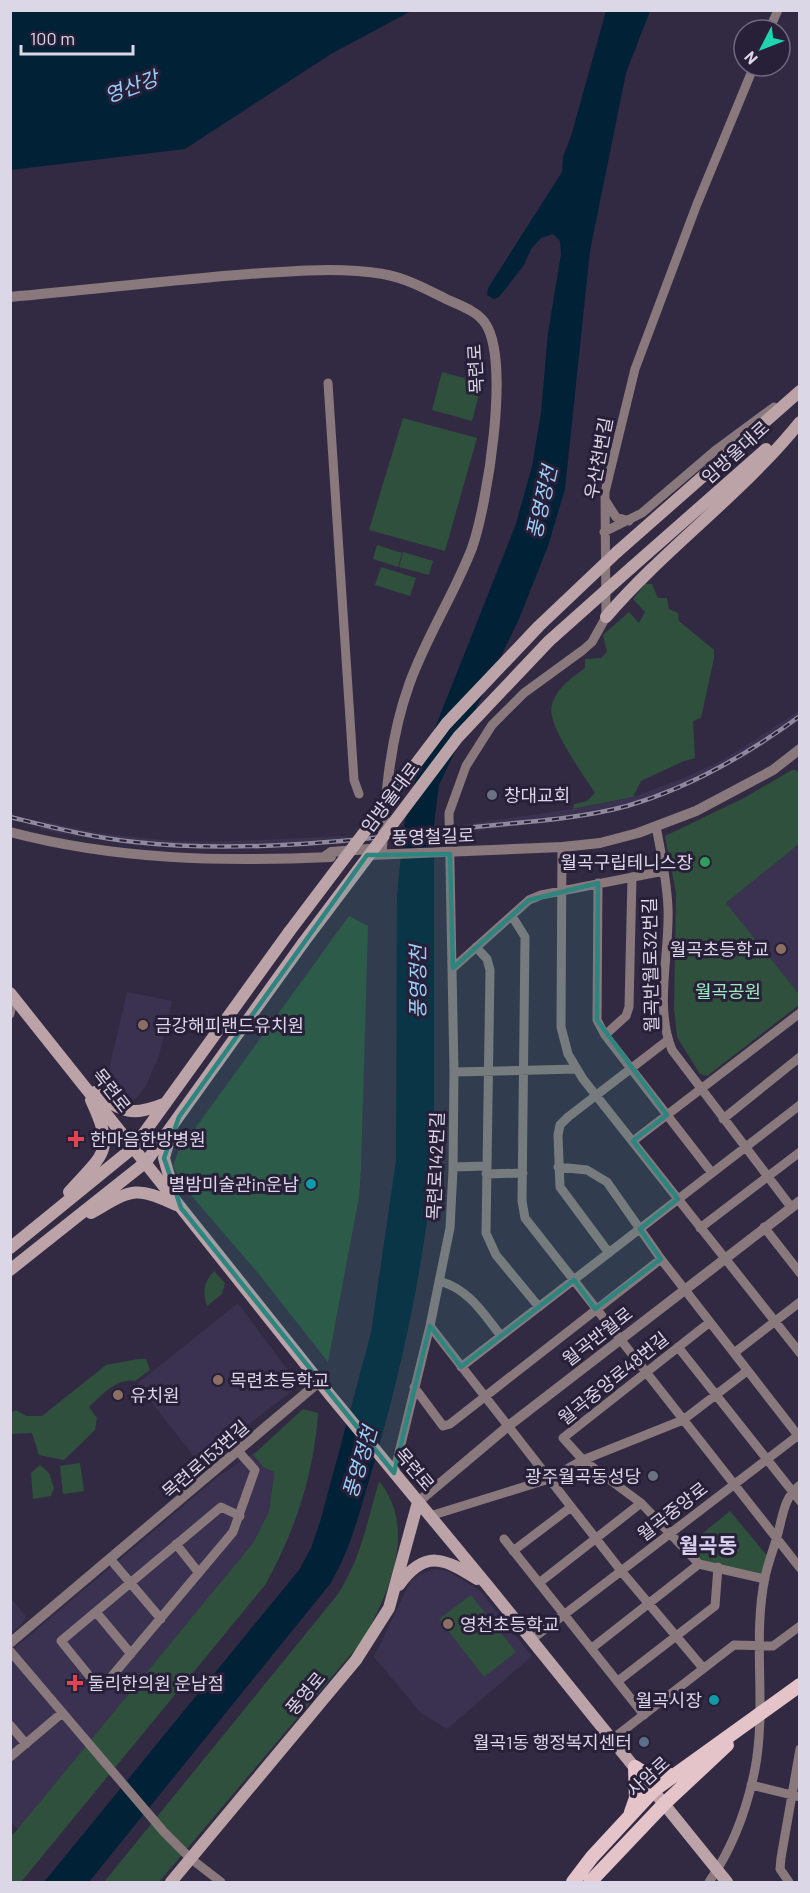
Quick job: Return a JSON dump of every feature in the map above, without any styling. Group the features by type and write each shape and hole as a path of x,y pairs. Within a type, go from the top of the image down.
{"main road":[{"name":"임방울대로","path":"167,1102 289,932 446,724 539,626 617,552 800,390"},
{"name":"임방울대로","path":"10,1270 146,1162 303,943 458,737 549,641 800,421"},
{"path":"606,617 643,577 742,484 800,421"},
{"name":"목련로","path":"12,995 330,1395 665,1803 727,1882"},
{"path":"83,1083 126,1111 140,1112 167,1102"},
{"path":"44,1221 104,1151 105,1134 83,1083"},
{"path":"10,1248 134,1147 167,1102"},
{"path":"178,1117 167,1143 164,1158 166,1173 181,1208"},
{"path":"44,1221 53,1234 132,1192 150,1193 181,1208"},
{"name":"풍영로","path":"171,1882 356,1660 380,1623 394,1591 418,1502"},
{"path":"394,1591 418,1564 436,1560 449,1562 488,1586"},
{"name":"사암로","path":"573,1882 654,1790 800,1685"},
{"name":"사암로","path":"590,1882 665,1803 762,1713"},
{"path":"634,1767 647,1775 660,1778 676,1773"},
{"path":"627,1819 636,1798 634,1767"}],"street":[{"name":"우산천변길","path":"606,617 604,532 607,475 635,369 749,78"},
{"name":"목련로","path":"10,297 196,278 282,272 359,271 385,274 413,283 465,308 485,323 494,343 496,372 493,440 488,482 471,551 409,683 395,729 386,783 379,851"},
{"path":"328,383 354,780 359,794"},
{"path":"604,532 642,513 717,449 800,390"},
{"path":"605,499 616,517 629,521"},
{"path":"447,854 449,813 453,797 477,745 495,720 524,693 592,642 606,617"},
{"name":"풍영철길로","path":"10,832 87,850 186,860 324,857 331,852 379,851 447,854 519,848 562,848 600,843 696,811 739,790 798,753"},
{"name":"월곡반월로32번길","path":"656,826 668,909 665,1012 668,1040 672,1050 766,1177 795,1204"},
{"path":"562,848 562,1033 568,1054 596,1094 800,1353"},
{"name":"목련로142번길","path":"392,1469 430,1326 450,1228 453,1167 453,968 447,854"},
{"path":"453,968 529,900 598,883 664,871"},
{"path":"605,1035 626,1016 629,1007 632,877"},
{"path":"598,883 597,1020 605,1035 712,1173"},
{"path":"512,916 525,937 522,1201 525,1218 618,1340 800,1568"},
{"path":"476,947 487,959 490,970 486,1233 489,1245 539,1308"},
{"path":"10,1014 12,995"},
{"path":"633,1141 800,1013"},
{"path":"609,1253 560,1187 558,1167 560,1125 596,1094 668,1040"},
{"path":"723,1119 800,1057"},
{"path":"453,1072 577,1069"},
{"path":"461,1367 800,1105"},
{"path":"700,1228 800,1152"},
{"path":"453,1167 486,1167 523,1173"},
{"path":"558,1167 582,1168 602,1178 747,1371 799,1436"},
{"name":"월곡반월로","path":"418,1502 507,1427 795,1204"},
{"path":"764,1227 800,1273"},
{"path":"790,1261 800,1255"},
{"path":"414,1387 443,1426 662,1259"},
{"path":"439,1281 457,1287 467,1294 501,1336"},
{"path":"734,1353 800,1302"},
{"name":"월곡중앙로48번길","path":"699,1564 640,1503 583,1460 563,1438 710,1322"},
{"path":"430,1326 622,1572 704,1668"},
{"path":"678,1347 766,1459 796,1488 800,1501"},
{"path":"430,1516 549,1479 583,1460 682,1420 747,1371"},
{"name":"목련로153번길","path":"10,1643 320,1382"},
{"name":"월곡중앙로","path":"531,1640 799,1436"},
{"path":"238,1451 255,1470 240,1516 233,1532 131,1654 102,1685 95,1683 61,1641 221,1507 240,1516"},
{"path":"709,1882 747,1806 762,1713 761,1646 765,1578 788,1496 796,1488"},
{"path":"539,1583 640,1503"},
{"path":"513,1551 571,1507"},
{"path":"504,1539 644,1715"},
{"path":"176,1544 199,1573"},
{"path":"111,1560 160,1619"},
{"path":"592,1648 699,1564 765,1578"},
{"path":"618,1681 715,1606 718,1567"},
{"path":"96,1612 131,1654"},
{"path":"612,1740 734,1645 773,1646 800,1626"},
{"path":"10,1651 164,1832 190,1858 222,1882"},
{"path":"10,1757 62,1713"},
{"path":"10,1725 26,1744"},
{"path":"789,1882 780,1869 795,1796 800,1749"},
{"path":"751,1785 795,1796"}],"highlighted area":[{"path":"450,854 453,968 529,900 598,883 597,1020 667,1115 633,1141 678,1199 640,1229 661,1259 595,1309 574,1280 461,1367 430,1326 394,1473 181,1208 164,1158 179,1117 367,855"}],"shaded area":[{"path":"799,711 799,721 745,757 690,785 636,806 559,821 454,833 454,826 586,807 633,797 723,760"},
{"path":"42,821 98,833 173,841 214,842 346,836 347,839 346,843 279,847 174,848 135,845 59,833 40,829"},
{"name":"월곡초등학교","path":"799,844 799,994 726,903"},
{"name":"금강해피랜드유치원","path":"127,992 172,1001 159,1056 146,1086 135,1100 117,1092 108,1083 107,1078"},
{"name":"목련초등학교","path":"238,1303 293,1377 295,1384 292,1391 199,1463 137,1384"},
{"path":"255,1452 255,1459 263,1467 274,1472 274,1475 269,1511 253,1543 18,1829 10,1822 10,1652 215,1479"},
{"name":"영천초등학교","path":"435,1569 448,1571 480,1591 532,1656 447,1729 421,1713 374,1657 410,1582 420,1574"},
{"path":"10,1598 26,1616 22,1624 11,1633"}],"green space":[{"path":"442,372 482,383 472,421 432,410"},
{"path":"403,418 477,438 445,551 369,530"},
{"path":"377,545 402,553 398,567 373,559"},
{"path":"403,552 433,561 429,575 399,567"},
{"path":"381,567 416,578 410,596 375,585"},
{"path":"645,584 652,584 658,598 667,598 669,609 678,613 679,621 714,650 701,718 693,721 695,758 641,781 633,797 573,809 574,804 587,801 595,793 558,734 551,714 552,704 564,685 585,668 585,659 601,658 607,652 603,635 629,612 639,623 645,612 633,599"},
{"name":"월곡공원","path":"792,770 796,770 799,774 799,844 726,903 799,994 799,1005 707,1076 700,1074 677,1037 674,1009 676,893 665,836 744,798"},
{"path":"349,916 368,926 361,1168 359,1197 328,1362 258,1273 184,1187 173,1166 178,1152"},
{"path":"214,1271 225,1283 222,1294 207,1306 205,1287"},
{"path":"146,1359 150,1370 135,1381 116,1385 89,1407 97,1418 95,1430 64,1460 39,1455 32,1433 11,1434 11,1413 16,1410 26,1416 42,1416 106,1365"},
{"path":"303,1409 318,1413 312,1458 294,1523 265,1585 21,1882 11,1882 11,1837 253,1543 269,1511 274,1472 263,1467 253,1455"},
{"path":"80,1463 84,1491 63,1494 60,1466"},
{"path":"40,1465 49,1473 54,1488 51,1496 33,1499 31,1473"},
{"path":"379,1481 391,1500 397,1519 398,1540 390,1582 363,1640 159,1882 104,1882 338,1594 358,1554"},
{"path":"730,1511 769,1558 763,1575 700,1561 686,1547"},
{"path":"471,1595 516,1652 484,1677 439,1619"}],"water":[{"name":"영산강","path":"10,11 411,11 331,54 185,149 11,170"},
{"name":"풍영정천","path":"606,11 650,11 626,73 590,251 565,489 548,546 519,619 439,785 434,825 434,1164 424,1243 410,1322 392,1400 362,1505 349,1545 330,1584 89,1882 44,1882 299,1570 311,1548 320,1522 371,1333 396,1160 397,895 404,825 417,773 516,524 532,466 541,413 548,333 561,254 560,241 553,234 541,238 531,249 524,265 499,297 494,299 487,295 488,288 562,172 563,157"}],"pier":[{"path":"437,828 437,835 399,838 400,831"}],"railway":[{"path":"10,817 72,832 119,840 217,847 342,841 567,818 627,806 673,790 760,744 800,716"}],"place":[{"name":"창대교회","path":"492,795"},
{"name":"월곡구립테니스장","path":"705,862"},
{"name":"월곡초등학교","path":"781,949"},
{"name":"금강해피랜드유치원","path":"143,1025"},
{"name":"한마음한방병원","path":"76,1139"},
{"name":"별밤미술관in운남","path":"311,1184"},
{"name":"목련초등학교","path":"218,1380"},
{"name":"유치원","path":"118,1395"},
{"name":"광주월곡동성당","path":"653,1476"},
{"name":"영천초등학교","path":"448,1624"},
{"name":"둘리한의원 운남점","path":"75,1683"},
{"name":"월곡시장","path":"714,1700"},
{"name":"월곡1동 행정복지센터","path":"644,1742"}],"district":[{"name":"월곡동","path":"708,1544"}]}
